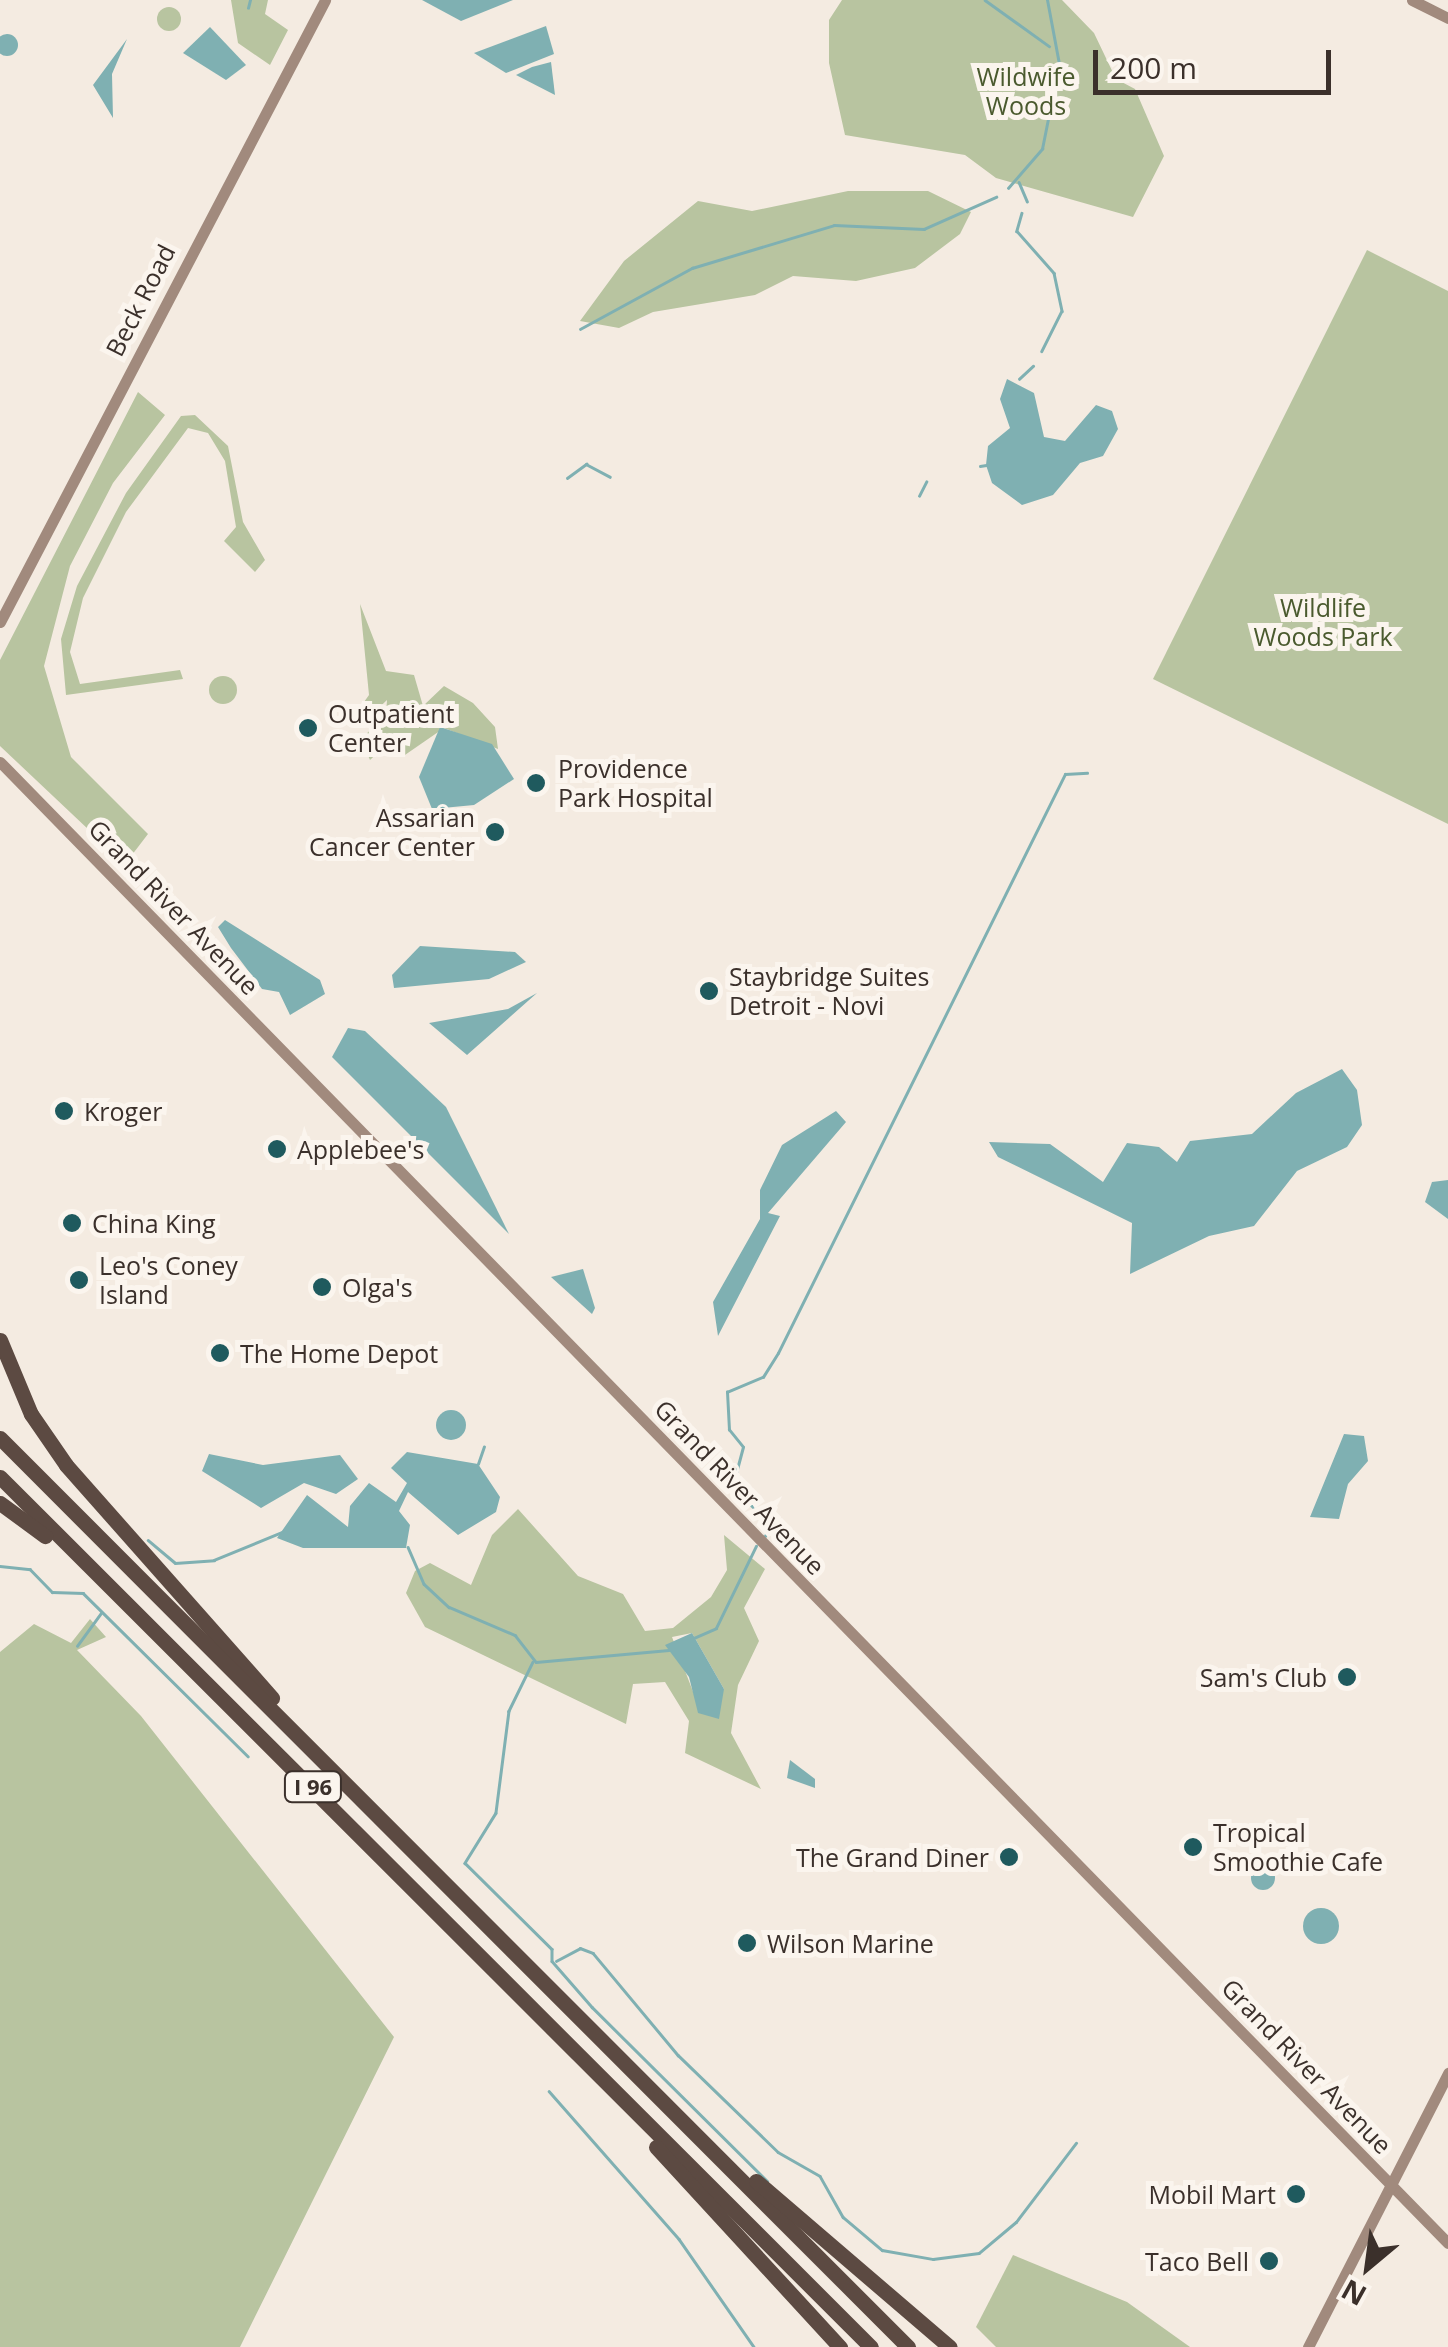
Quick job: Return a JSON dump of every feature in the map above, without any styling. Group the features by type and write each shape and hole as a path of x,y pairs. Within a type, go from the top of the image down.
{"highway":[{"path":"0,1340 31,1414 66,1465 248,1664 294,1730"},
{"name":"I 96","path":"0,1438 908,2347"},
{"name":"I 96","path":"0,1477 871,2347"},
{"path":"0,1504 107,1585"},
{"path":"515,1993 840,2347"},
{"path":"669,2107 950,2347"}],"main road":[{"name":"Beck Road","path":"0,622 325,0"},
{"path":"1412,0 1448,18"},
{"name":"Grand River Avenue","path":"0,762 1448,2244"},
{"path":"1312,2346 1448,2073"}],"green space":[{"path":"231,0 268,0 265,14 288,30 270,65 238,43"},
{"name":"Wildwife Woods","path":"842,0 1062,0 1094,33 1116,79 1135,89 1164,156 1133,217 996,178 965,155 845,135 829,63 829,20"},
{"path":"169,7 181,19 169,31 157,19"},
{"path":"848,191 928,191 971,212 960,234 915,268 856,281 793,276 755,295 653,312 619,328 580,321 624,261 698,201 752,211"},
{"name":"Wildlife Woods Park","path":"1367,250 1448,291 1448,824 1153,679"},
{"path":"138,392 165,415 113,483 70,566 44,666 71,757 148,834 125,864 0,746 0,660"},
{"path":"195,415 228,446 243,522 265,560 255,572 224,541 236,527 225,461 208,433 188,428 126,512 83,598 70,652 80,684 180,670 183,679 66,695 61,639 77,586 126,493 181,416"},
{"path":"360,604 386,671 414,675 423,706 444,686 473,703 495,727 498,749 444,728 402,757 390,741 370,760 361,739 386,715 387,700 362,724 354,716 369,695"},
{"path":"223,676 233,680 237,690 233,700 223,704 213,700 209,690 213,680"},
{"path":"518,1509 578,1576 623,1594 645,1631 673,1628 711,1597 727,1570 724,1535 765,1569 744,1608 759,1641 738,1685 731,1733 761,1789 685,1753 689,1721 665,1682 633,1684 626,1724 425,1627 406,1593 415,1571 430,1563 471,1585 492,1535","holes":["692,1633 724,1689 697,1702 672,1637"]},
{"path":"90,1619 106,1637 77,1650 141,1716 394,2037 240,2347 0,2347 0,1652 34,1624 71,1643"},
{"path":"1013,2255 1127,2302 1190,2347 996,2347 976,2327"}],"water":[{"path":"422,0 513,0 461,21"},
{"path":"546,26 554,54 506,73 474,53"},
{"path":"210,27 246,65 226,80 183,53"},
{"path":"7,34 15,37 15,53 7,56 -1,53 -4,45 -1,37"},
{"path":"127,39 112,74 113,118 93,85"},
{"path":"551,62 555,95 516,75 532,67"},
{"path":"1007,379 1034,393 1044,437 1065,441 1096,405 1112,411 1118,429 1103,456 1080,463 1053,495 1022,505 992,483 986,465 988,446 1010,428 1000,399"},
{"path":"440,727 492,744 514,779 474,805 432,809 419,777"},
{"path":"225,920 320,980 325,994 290,1015 279,992 262,989 231,948 218,927"},
{"path":"420,946 515,952 526,962 489,979 394,988 392,975"},
{"path":"537,993 467,1055 429,1023 508,1009"},
{"path":"348,1028 365,1031 446,1107 509,1234 332,1057"},
{"path":"1342,1069 1357,1090 1362,1125 1347,1147 1297,1171 1254,1226 1209,1236 1130,1274 1132,1223 998,1157 989,1142 1050,1144 1103,1182 1127,1143 1159,1147 1177,1162 1190,1141 1252,1134 1296,1093"},
{"path":"836,1111 846,1122 768,1213 780,1216 718,1336 713,1302 760,1219 760,1190 782,1145"},
{"path":"1448,1180 1448,1219 1425,1202 1432,1182"},
{"path":"583,1269 595,1308 592,1314 551,1277"},
{"path":"451,1410 462,1414 466,1425 462,1436 451,1440 440,1436 436,1425 440,1414"},
{"path":"1344,1434 1364,1436 1368,1461 1348,1484 1339,1519 1310,1517"},
{"path":"407,1452 478,1464 500,1497 496,1512 458,1535 408,1492 399,1511 410,1525 406,1548 303,1548 277,1538 307,1495 348,1527 350,1506 369,1483 396,1502 407,1483 391,1468"},
{"path":"209,1454 263,1465 340,1455 358,1479 336,1494 304,1483 261,1508 202,1471"},
{"path":"692,1633 724,1689 719,1719 698,1713 689,1677 665,1645"},
{"path":"790,1760 815,1779 815,1788 787,1778"},
{"path":"1263,1866 1272,1869 1272,1887 1263,1890 1254,1887 1251,1878 1254,1869"},
{"path":"1321,1908 1333,1914 1339,1926 1333,1938 1321,1944 1309,1938 1303,1926 1309,1914"}],"waterway":[{"path":"248,8 250,0"},
{"path":"985,0 1049,46"},
{"path":"1008,188 1042,149 1059,64 1047,0"},
{"path":"1019,182 1027,201"},
{"path":"580,329 692,268 834,225 924,229 996,197"},
{"path":"1022,213 1017,231 1054,273 1062,311 1042,351"},
{"path":"1019,379 1033,366"},
{"path":"567,478 586,464 610,477"},
{"path":"980,466 986,465"},
{"path":"919,496 926,482"},
{"path":"765,1536 772,1525 732,1488 743,1447 729,1430 727,1392 763,1377 778,1353 1065,774 1087,773"},
{"path":"478,1464 484,1447"},
{"path":"148,1540 175,1563 214,1560 282,1532"},
{"path":"694,1638 716,1628 756,1546"},
{"path":"408,1547 424,1584 449,1607 515,1635 536,1662 668,1650"},
{"path":"0,1566 30,1569 52,1592 83,1593 248,1756"},
{"path":"77,1646 101,1613"},
{"path":"533,1662 509,1711 496,1813 465,1863 552,1949 552,1961 592,2007 767,2181"},
{"path":"556,1961 580,1948 593,1953 678,2055 778,2152 820,2176 843,2217 882,2250 933,2259 979,2253 1016,2222 1076,2143"},
{"path":"549,2091 679,2239 754,2347"}],"place":[{"name":"Outpatient Center","path":"308,728"},
{"name":"Providence Park Hospital","path":"536,783"},
{"name":"Assarian Cancer Center","path":"495,832"},
{"name":"Staybridge Suites Detroit - Novi","path":"709,991"},
{"name":"Kroger","path":"64,1111"},
{"name":"Applebee's","path":"277,1149"},
{"name":"China King","path":"72,1223"},
{"name":"Leo's Coney Island","path":"79,1280"},
{"name":"Olga's","path":"322,1287"},
{"name":"The Home Depot","path":"220,1353"},
{"name":"Sam's Club","path":"1347,1677"},
{"name":"Tropical Smoothie Cafe","path":"1193,1847"},
{"name":"The Grand Diner","path":"1009,1857"},
{"name":"Wilson Marine","path":"747,1943"},
{"name":"Mobil Mart","path":"1296,2194"},
{"name":"Taco Bell","path":"1269,2261"}]}
